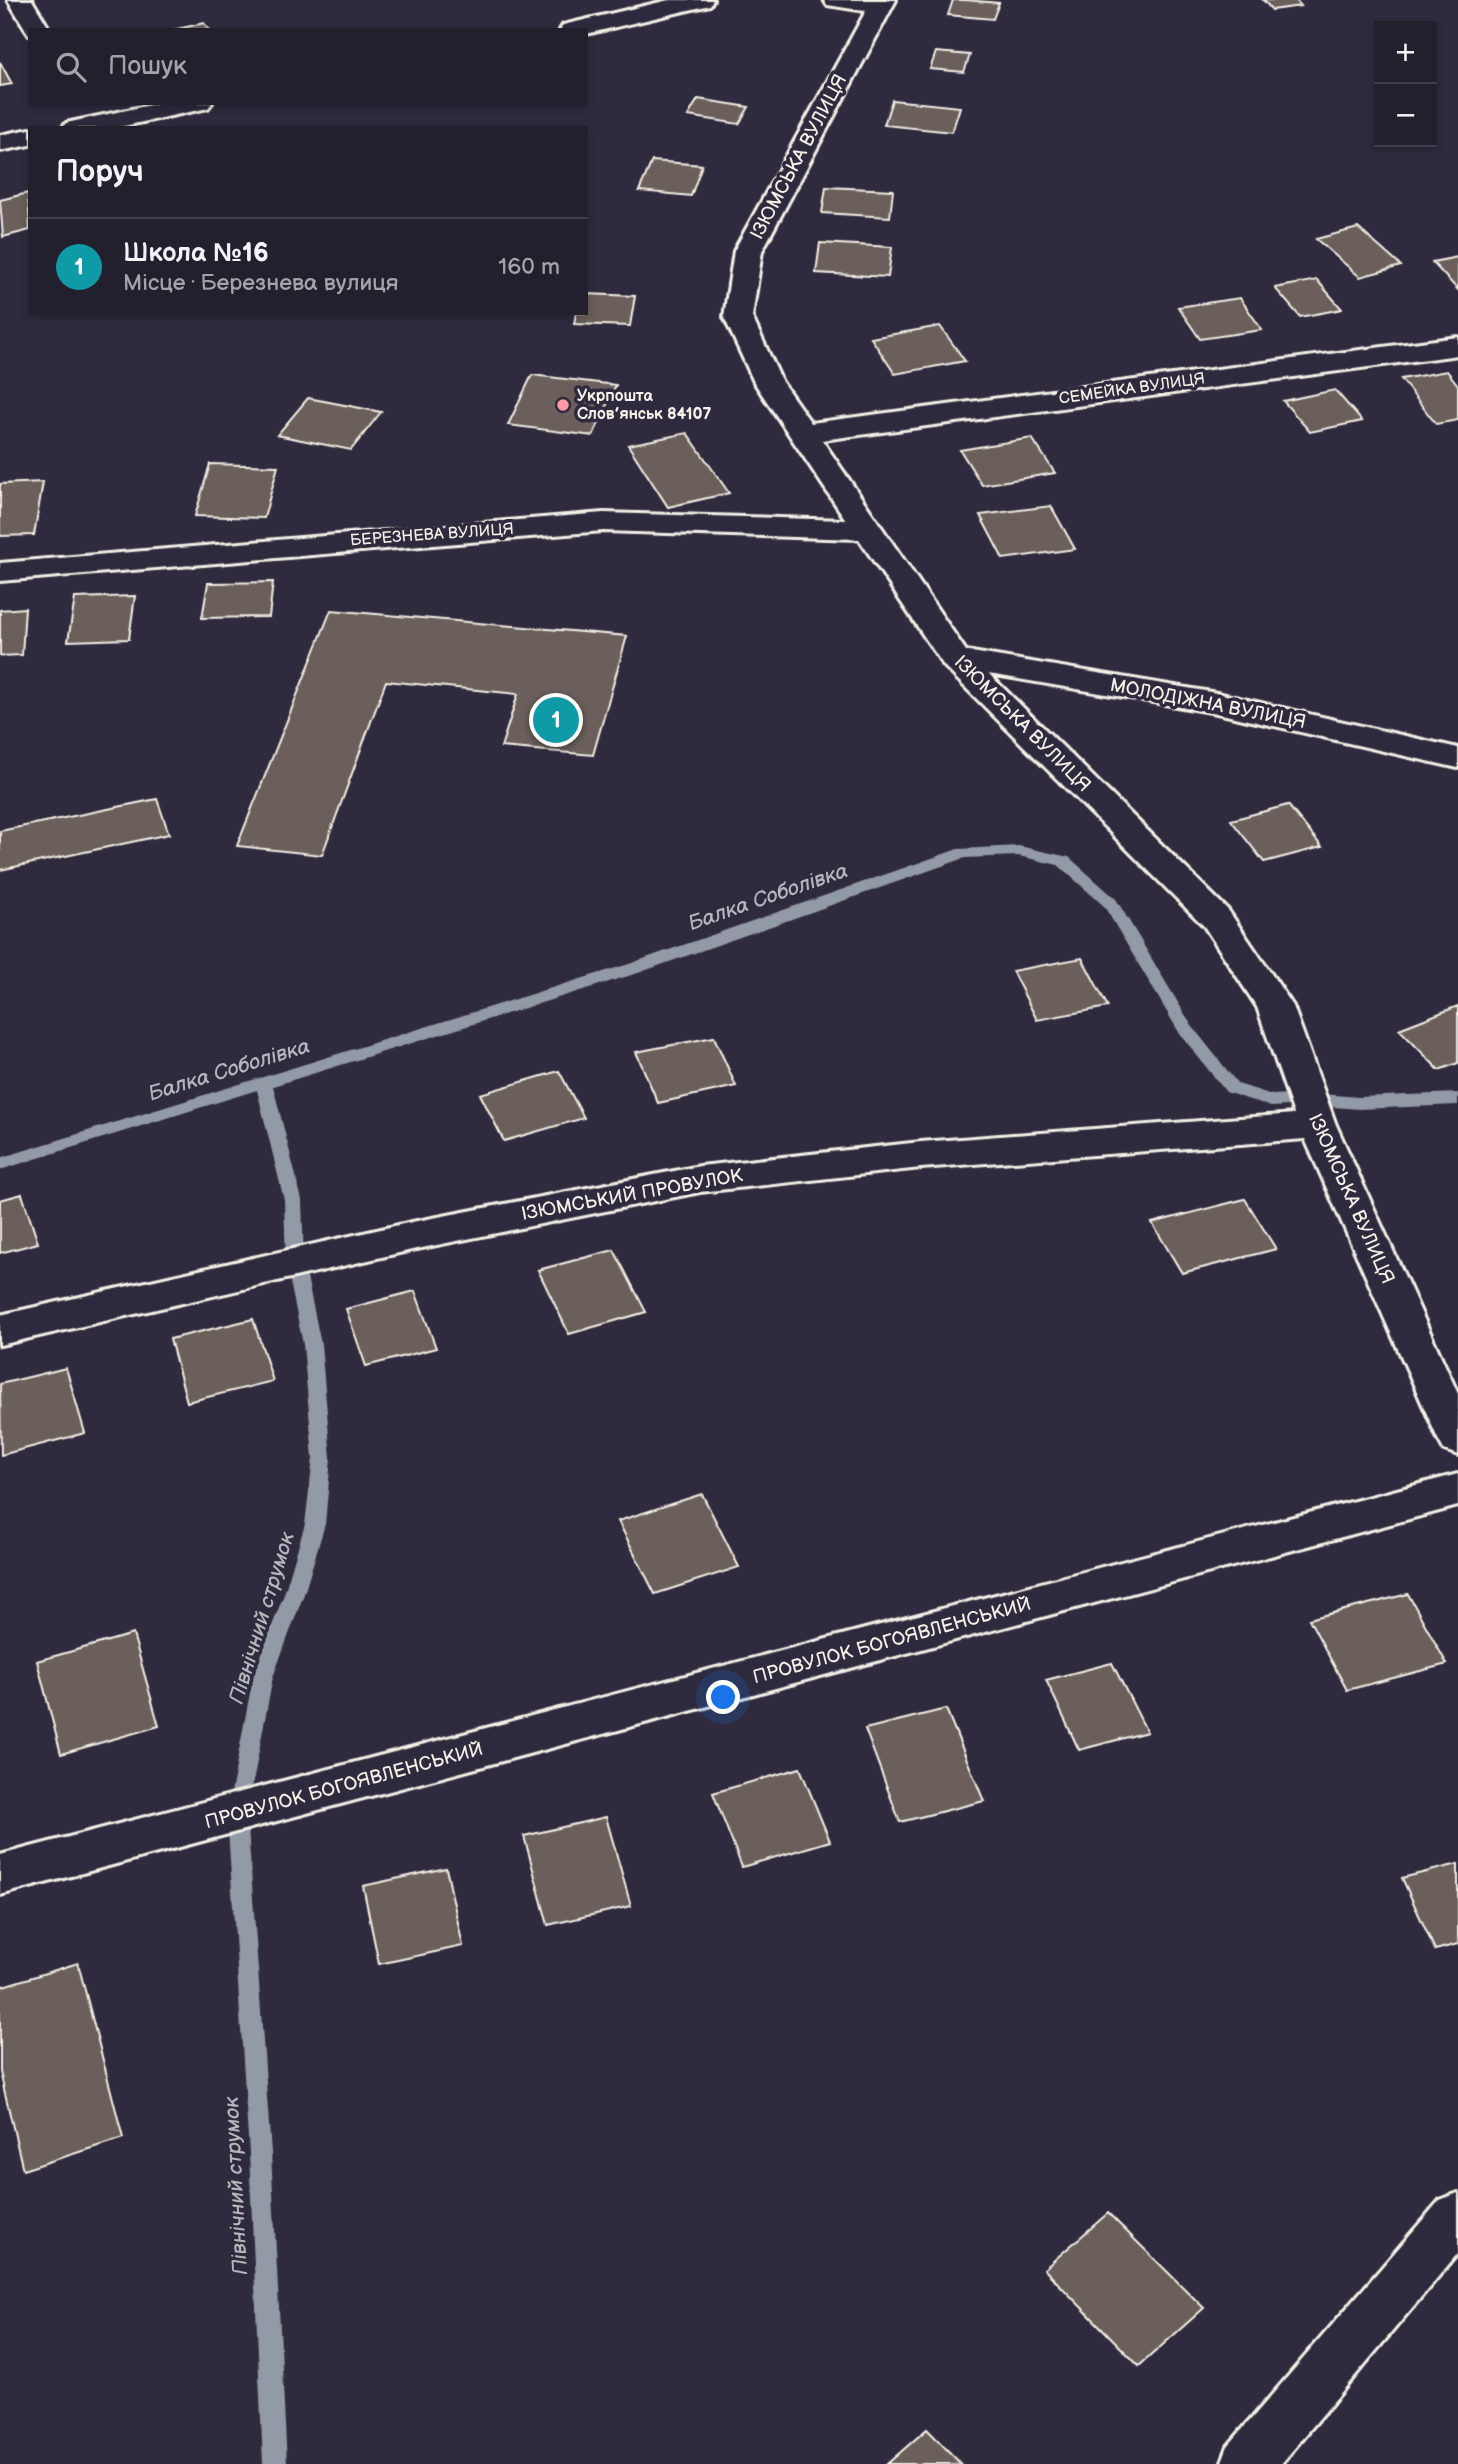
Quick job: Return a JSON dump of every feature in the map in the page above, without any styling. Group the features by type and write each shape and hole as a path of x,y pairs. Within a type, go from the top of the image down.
{"street":[{"path":"20,0 37,28"},
{"path":"581,28 701,0"},
{"path":"836,0 882,3"},
{"name":"ІЗЮМСЬКА ВУЛИЦЯ","path":"882,3 748,251 738,317 768,382 805,433 866,530 955,659 1216,918 1275,1006 1317,1125 1458,1439"},
{"path":"86,118 184,105"},
{"path":"0,144 28,137"},
{"name":"СЕМЕЙКА ВУЛИЦЯ","path":"805,433 1458,346"},
{"name":"БЕРЕЗНЕВА ВУЛИЦЯ","path":"0,572 309,544 603,522 866,530"},
{"name":"МОЛОДІЖНА ВУЛИЦЯ","path":"955,659 1217,702 1458,758"},
{"name":"ІЗЮМСЬКИЙ ПРОВУЛОК","path":"0,1331 412,1236 700,1179 921,1155 1317,1125"},
{"name":"ПРОВУЛОК БОГОЯВЛЕНСЬКИЙ","path":"0,1875 1458,1490"},
{"path":"1247,2464 1458,2216"}],"building":[{"path":"953,0 999,3 993,19 948,15"},
{"path":"1263,0 1296,0 1301,6 1272,10"},
{"path":"204,23 208,28 182,28"},
{"path":"936,52 970,55 964,72 930,69"},
{"path":"0,62 12,84 0,86"},
{"path":"698,99 749,107 739,124 688,116"},
{"path":"892,100 960,107 952,132 884,125"},
{"path":"652,161 702,165 691,196 639,191"},
{"path":"826,187 893,190 890,217 822,213"},
{"path":"28,193 28,231 3,237 0,200"},
{"path":"1358,228 1401,266 1360,277 1316,239"},
{"path":"820,243 892,247 888,277 816,273"},
{"path":"1458,257 1458,290 1432,262"},
{"path":"1317,280 1342,309 1300,317 1275,288"},
{"path":"588,294 635,296 630,326 574,324 576,315 588,315"},
{"path":"1240,298 1262,330 1200,339 1178,307"},
{"path":"940,326 965,361 895,374 871,338"},
{"path":"1447,371 1458,385 1458,420 1436,424 1401,379"},
{"name":"Укрпошта Слов’янськ 84107","path":"532,375 616,385 593,436 508,425"},
{"path":"1335,390 1362,421 1310,432 1283,401"},
{"path":"308,398 381,412 351,450 277,435"},
{"path":"687,433 729,493 668,507 628,445"},
{"path":"1032,438 1055,473 982,485 960,450"},
{"path":"210,464 278,466 264,518 195,516"},
{"path":"43,482 34,535 0,536 0,484"},
{"path":"1051,506 1075,549 1003,559 980,515"},
{"path":"273,582 269,617 202,618 208,583"},
{"path":"135,596 129,639 68,641 75,598"},
{"path":"25,608 22,655 0,656 0,610"},
{"path":"331,610 627,636 593,755 501,747 518,694 386,681 322,855 237,846"},
{"path":"157,799 169,834 0,870 0,831"},
{"path":"1288,805 1322,847 1264,862 1231,820"},
{"path":"1082,958 1108,1007 1037,1020 1012,971"},
{"path":"1458,1006 1458,1063 1439,1070 1399,1029"},
{"path":"714,1037 736,1086 658,1103 636,1052"},
{"path":"559,1071 584,1118 504,1141 480,1094"},
{"path":"22,1194 38,1243 0,1253 0,1200"},
{"path":"1245,1199 1276,1249 1182,1273 1152,1223"},
{"path":"614,1250 646,1312 569,1334 538,1270"},
{"path":"415,1291 436,1348 366,1366 346,1309"},
{"path":"253,1319 273,1381 187,1402 170,1339"},
{"path":"66,1368 85,1433 1,1455 0,1384"},
{"path":"702,1494 739,1567 655,1594 618,1521"},
{"path":"1408,1594 1447,1664 1347,1690 1309,1619"},
{"path":"133,1634 159,1726 61,1754 37,1661"},
{"path":"1112,1663 1147,1732 1079,1750 1046,1680"},
{"path":"946,1709 984,1801 900,1822 865,1729"},
{"path":"800,1768 830,1841 742,1867 713,1793"},
{"path":"606,1817 631,1906 548,1925 524,1836"},
{"path":"1458,1864 1458,1944 1435,1950 1402,1878"},
{"path":"446,1868 463,1946 379,1964 363,1886"},
{"path":"78,1963 123,2138 23,2170 0,2072 0,1987"},
{"path":"1108,2213 1204,2308 1139,2366 1044,2269"},
{"path":"927,2429 961,2464 887,2464"}],"waterway":[{"name":"Балка Соболівка","path":"0,1164 632,969 963,853 1019,851 1063,861 1110,903 1186,1030 1232,1088 1271,1101 1308,1099 1359,1103 1458,1099"},
{"name":"Північний струмок","path":"264,1083 293,1200 295,1263 312,1344 322,1458 315,1524 294,1594 263,1677 237,1814 260,2153 275,2464"}],"place":[{"name":"Укрпошта Слов’янськ 84107","path":"563,405"},
{"name":"Школа №16","path":"556,720"}]}
